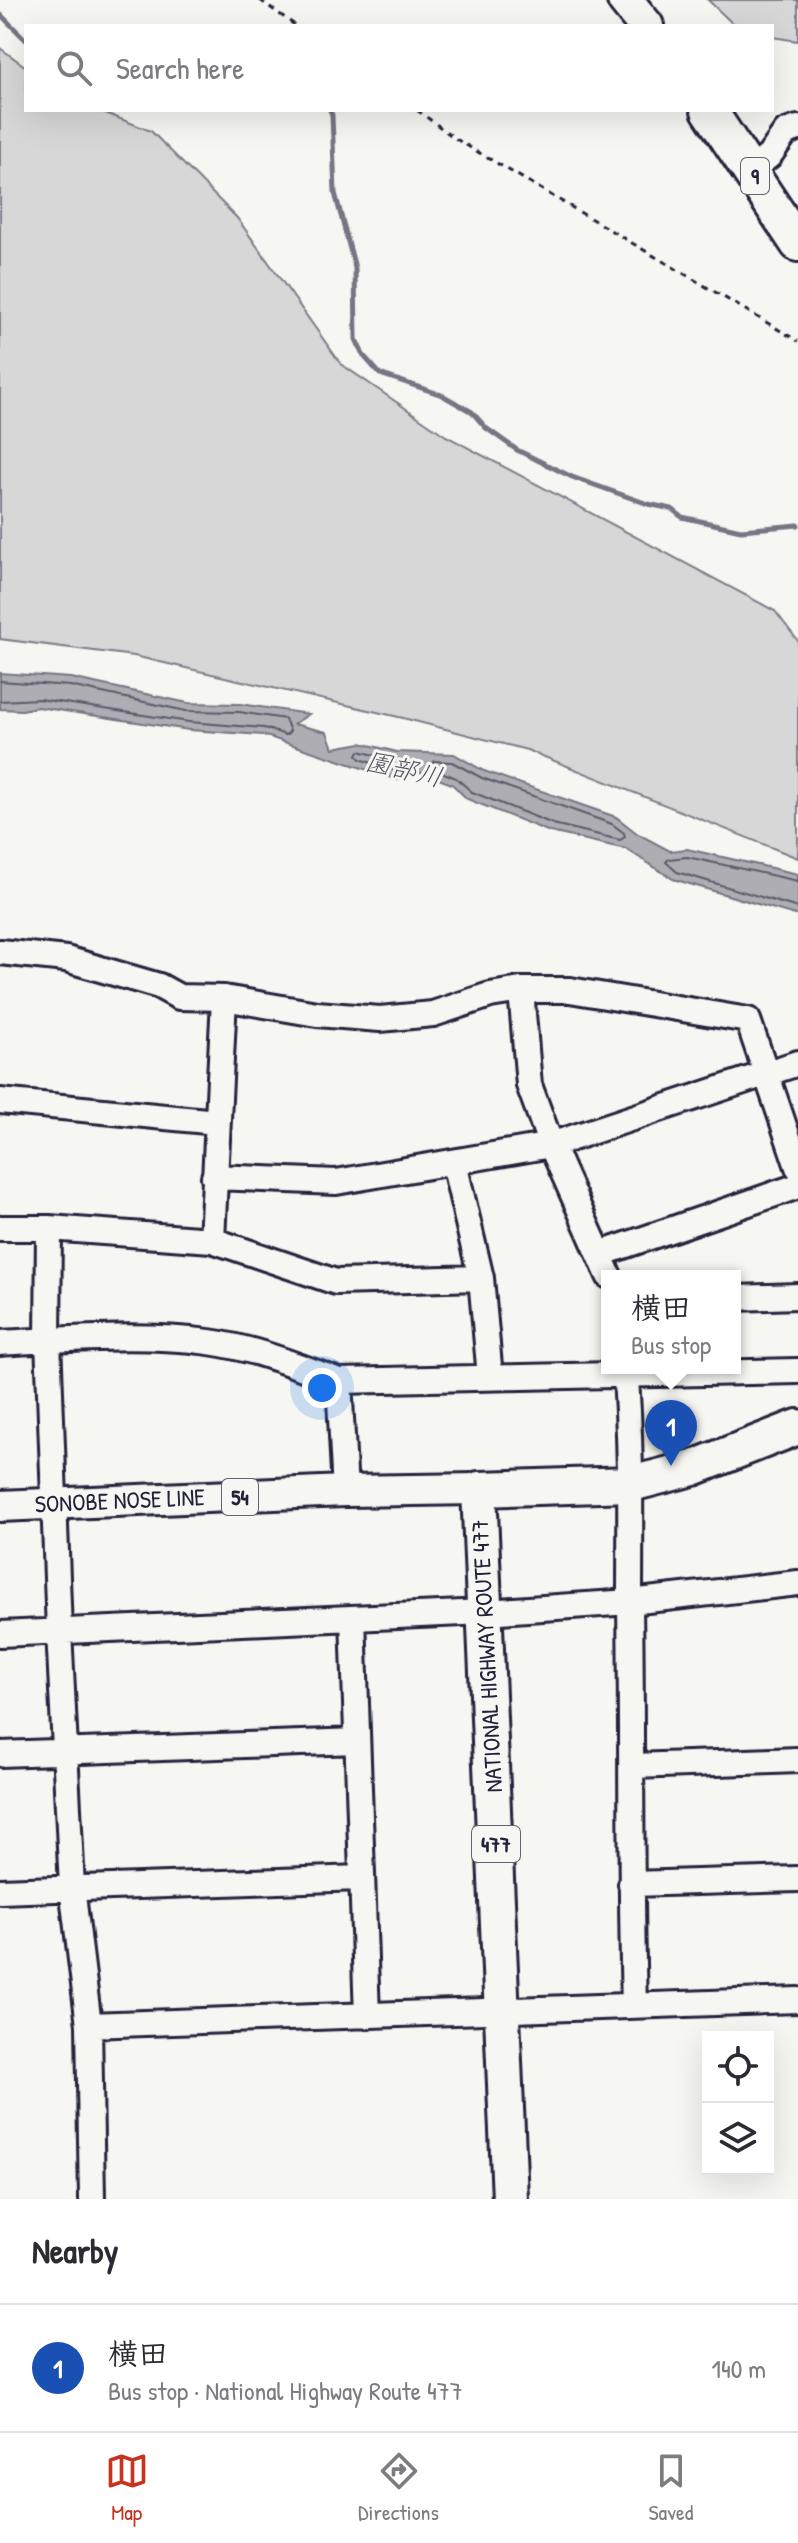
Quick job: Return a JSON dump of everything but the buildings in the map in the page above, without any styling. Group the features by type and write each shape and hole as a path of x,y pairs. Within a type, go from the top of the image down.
{"highway":[{"path":"625,0 644,24"},
{"name":"9","path":"710,112 798,244"},
{"name":"NATIONAL HIGHWAY ROUTE 477","path":"510,2199 479,1489 631,1484 693,1468 798,1427"}],"main road":[{"name":"SONOBE NOSE LINE","path":"0,1506 345,1491 479,1489"}],"street":[{"path":"751,170 769,156 786,132 798,128"},
{"path":"0,952 66,959 159,986 179,997 224,998 317,1014 380,1019 433,1014 490,995 521,990 570,990 748,1020 798,1167"},
{"path":"521,990 529,1085 551,1145 604,1265 798,1186"},
{"path":"212,1240 224,998"},
{"path":"214,1177 336,1182 551,1145 798,1063"},
{"path":"0,1101 217,1122"},
{"path":"454,1163 481,1278 490,1377"},
{"path":"0,1228 49,1228 212,1240 336,1282 481,1278"},
{"path":"49,1228 48,1340 59,1631 72,1887 89,2025 92,2199"},
{"path":"741,1298 798,1296"},
{"path":"0,1343 161,1338 212,1342 269,1356 339,1381 601,1373"},
{"path":"741,1371 798,1371"},
{"path":"626,1374 631,1484 634,2005"},
{"path":"339,1381 345,1491"},
{"path":"0,1634 485,1612 630,1602 798,1583"},
{"path":"353,1618 367,2016"},
{"path":"0,1754 357,1741"},
{"path":"633,1766 798,1760"},
{"path":"0,1891 360,1878"},
{"path":"631,1884 798,1879"},
{"path":"89,2025 798,2000"}],"path":[{"path":"260,0 293,24"},
{"path":"420,112 456,139 798,341"}],"shaded area":[{"path":"708,0 798,0 798,41 774,37 774,24 733,24"},
{"path":"0,48 24,66 24,112 103,112 151,131 237,218 341,364 446,436 775,611 798,641 798,858 527,750 134,656 0,639"}],"water":[{"name":"園部川","path":"0,673 71,678 188,703 240,704 309,714 294,724 327,732 333,748 361,743 397,752 454,754 484,771 616,817 638,834 670,851 687,849 798,874 798,916 673,879 626,849 550,832 467,799 452,784 417,771 404,774 398,780 263,735 189,730 38,707 0,709"}],"waterway":[{"path":"0,14 24,38"},
{"path":"331,112 335,193 355,268 356,339 363,355 380,374 442,395 472,412 486,428 517,450 572,477 648,504 672,509 682,517 741,530 798,525"}],"place":[{"name":"横田","path":"671,1466"}]}
